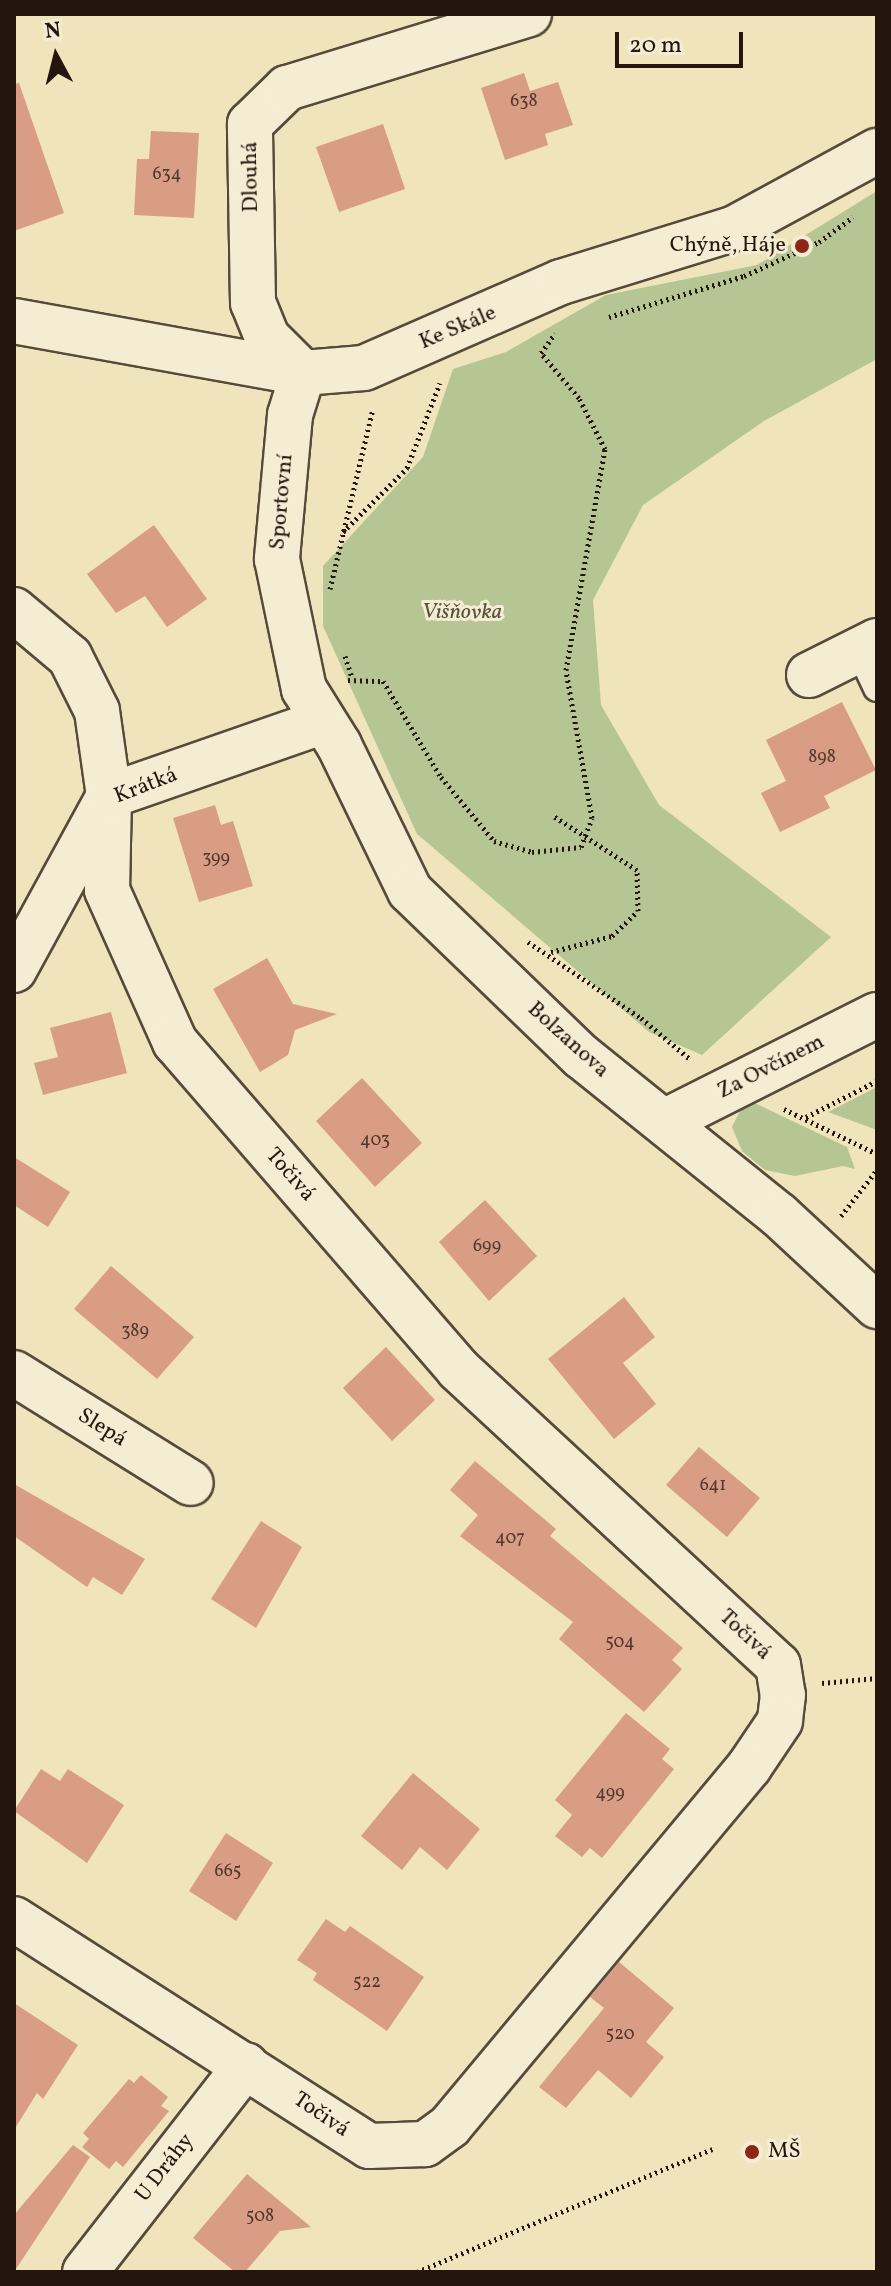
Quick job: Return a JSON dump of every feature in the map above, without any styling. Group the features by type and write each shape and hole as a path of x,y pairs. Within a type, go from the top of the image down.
{"street":[{"name":"Dlouhá","path":"303,373 267,337 253,303 250,124 287,88 529,14"},
{"name":"Ke Skále","path":"14,321 303,373 364,368 561,282 735,228 877,151"},
{"name":"Sportovní","path":"303,373 290,415 277,559 313,705"},
{"name":"Točivá","path":"14,610 70,657 97,711 109,796 107,890 175,1042 458,1369 778,1665 783,1695 780,1721 749,1767 450,2126 425,2144 369,2146 14,1919"},
{"path":"809,675 871,659"},
{"name":"Krátká","path":"14,970 109,796 313,705"},
{"name":"Bolzanova","path":"313,705 339,745 410,891 581,1056 666,1121 877,1306"},
{"name":"Za Ovčínem","path":"666,1121 877,1015"},
{"name":"Slepá","path":"14,1373 191,1483"},
{"name":"U Dráhy","path":"85,2272 246,2065"}],"path":[{"path":"313,705 352,679 383,681 441,777 494,841 532,852 581,847 592,818 566,670 605,449 579,398 541,353 556,333"},
{"path":"328,601 341,533 359,481 375,396 364,368"},
{"path":"341,533 407,468 445,371"},
{"path":"340,640 358,692"},
{"path":"550,952 612,936 638,911 637,870 588,835 552,815"},
{"path":"520,940 550,952 731,1086"},
{"path":"877,1081 805,1118 877,1154"},
{"path":"848,1231 838,1220 877,1170"},
{"path":"417,2272 712,2149"}],"green space":[{"name":"Višňovka","path":"877,191 877,359 764,421 643,505 593,600 601,705 659,805 831,937 702,1055 649,1032 417,834 323,626 323,566 423,457 453,369 506,352 606,295 757,265"},
{"path":"877,1087 877,1130 828,1112"},
{"path":"746,1099 847,1147 855,1169 843,1166 795,1176 765,1170 742,1151 732,1127"}],"building":[{"path":"524,73 530,91 558,82 573,125 545,134 548,145 505,160 481,88"},
{"path":"19,83 64,213 14,231 14,84"},
{"path":"383,124 405,189 339,212 316,147"},
{"path":"151,131 199,133 194,218 134,215 137,159 149,159"},
{"path":"154,525 207,599 167,627 145,596 116,613 87,574"},
{"path":"842,702 876,770 824,796 830,808 780,832 761,793 786,781 766,740"},
{"path":"215,805 221,825 233,821 253,886 199,902 173,818"},
{"path":"267,958 293,1004 337,1014 295,1030 288,1055 260,1072 213,989"},
{"path":"111,1012 127,1073 43,1095 34,1063 58,1057 50,1028"},
{"path":"362,1078 422,1143 375,1187 316,1121"},
{"path":"14,1157 70,1192 48,1227 14,1205"},
{"path":"485,1200 537,1256 489,1301 439,1242"},
{"path":"111,1266 194,1337 157,1379 74,1309"},
{"path":"624,1297 655,1337 623,1363 656,1404 614,1439 548,1359"},
{"path":"386,1347 435,1400 392,1441 343,1388"},
{"path":"699,1447 760,1498 727,1537 666,1485"},
{"path":"475,1461 556,1529 550,1536 683,1648 672,1660 682,1669 644,1712 559,1639 573,1622 460,1536 478,1515 450,1490"},
{"path":"14,1484 145,1559 122,1595 93,1577 87,1587 14,1536"},
{"path":"261,1521 302,1547 256,1628 211,1599"},
{"path":"626,1713 670,1749 662,1759 674,1769 602,1858 590,1848 582,1857 555,1836 572,1815 555,1800"},
{"path":"41,1769 60,1781 68,1769 124,1805 87,1863 14,1811"},
{"path":"413,1773 480,1829 447,1870 420,1847 402,1870 361,1836"},
{"path":"226,1833 273,1863 236,1921 189,1891"},
{"path":"326,1919 345,1932 350,1926 424,1977 387,2031 313,1980 317,1973 297,1960"},
{"path":"619,1962 674,2008 646,2042 664,2057 631,2098 598,2070 566,2108 539,2087 604,2008 590,1997"},
{"path":"14,2003 78,2045 43,2099 37,2093 14,2130"},
{"path":"141,2075 168,2097 161,2106 169,2111 123,2167 116,2161 109,2169 82,2147 89,2139 83,2133 129,2079 134,2083"},
{"path":"73,2145 90,2157 14,2272 14,2215"},
{"path":"247,2174 311,2227 280,2231 245,2272 235,2272 193,2238"}],"place":[{"name":"Chýně, Háje","path":"802,246"},
{"name":"MŠ","path":"752,2152"}]}
